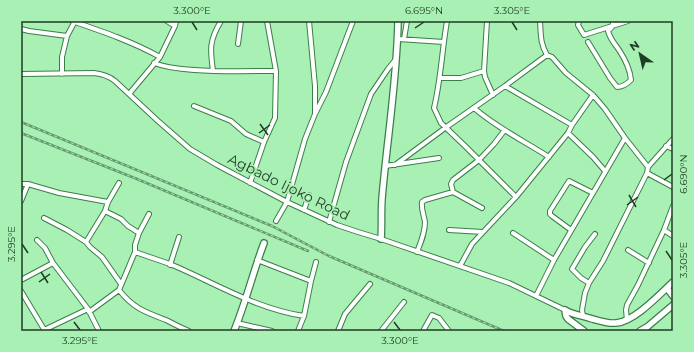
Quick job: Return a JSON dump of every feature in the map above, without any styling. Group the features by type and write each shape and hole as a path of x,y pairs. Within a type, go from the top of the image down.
{"main road":[{"path":"381,239 385,166 397,58 401,39 398,21"},
{"path":"234,331 264,243"},
{"name":"Agbado Ijoko Road","path":"565,310 572,314 617,323 627,320 642,310 673,282"},
{"path":"667,288 673,296"},
{"path":"640,331 646,329 673,305"},
{"name":"Agbado Ijoko Road","path":"565,310 566,316 584,331"}],"street":[{"path":"166,21 175,26"},
{"path":"129,94 160,57 176,21"},
{"path":"213,71 210,50 211,43 215,30 221,21"},
{"path":"238,44 241,21"},
{"path":"250,183 264,142 275,118 276,71 267,21"},
{"path":"309,21 315,114"},
{"path":"276,221 287,202 305,139 326,92 353,21"},
{"path":"407,21 401,39 444,42"},
{"path":"447,21 440,78 434,108 439,120 445,128 466,146 478,160 516,197"},
{"path":"487,21 484,71 493,95"},
{"path":"540,21 541,42 548,55 552,57 566,73 593,95 648,167"},
{"path":"579,21 578,25 584,35 613,23 628,21"},
{"path":"62,74 62,57 67,36 75,22 122,38 145,48 160,57"},
{"path":"588,42 617,87 625,85 631,80 630,71 620,51 610,37 608,31 613,23"},
{"path":"21,29 67,36"},
{"path":"394,165 548,55"},
{"path":"329,222 346,162 371,94 397,58"},
{"path":"154,63 166,67 213,71 276,71"},
{"path":"440,78 461,78 484,71"},
{"name":"Agbado Ijoko Road","path":"21,74 94,73 110,77 190,149 287,202 329,222 509,283 565,310"},
{"path":"506,86 572,125"},
{"path":"460,266 472,244 516,197 549,157 568,133 593,95"},
{"path":"194,106 231,121 246,134 264,142"},
{"path":"474,108 486,119 504,131 549,157"},
{"path":"453,192 452,182 478,160 494,144 504,131"},
{"path":"568,133 605,171"},
{"path":"536,296 554,260 625,138"},
{"path":"583,316 582,310 585,293 589,283 602,261 647,173 648,167 673,139"},
{"path":"666,146 673,149"},
{"path":"385,166 439,158"},
{"path":"647,173 673,187"},
{"path":"571,230 552,216 550,211 569,181 593,193"},
{"path":"21,184 28,184 59,193 108,202"},
{"path":"21,201 28,184"},
{"path":"86,242 105,212 108,202 120,184"},
{"path":"417,252 425,224 422,202 453,192 482,208"},
{"path":"304,210 309,195"},
{"path":"627,320 627,305 664,230 673,206"},
{"path":"105,212 122,219 128,226 139,232"},
{"path":"21,291 45,330 89,310 119,290 135,252 135,244 139,232 149,214"},
{"path":"44,218 86,242 102,257 121,284"},
{"path":"449,230 483,232"},
{"path":"664,230 673,236"},
{"path":"512,234 554,260"},
{"path":"589,283 581,278 572,269 584,247 595,234"},
{"path":"170,265 179,237"},
{"path":"37,240 45,248 53,262 89,310 99,331"},
{"path":"628,250 648,263"},
{"path":"135,252 170,265 271,308 304,316"},
{"path":"257,260 310,281"},
{"path":"21,280 53,262"},
{"path":"298,331 304,316 310,281 316,262"},
{"path":"338,331 346,314 370,284"},
{"path":"119,290 139,309 165,320 181,330 189,331"},
{"path":"381,331 404,302"},
{"path":"423,331 432,315 440,318 449,331"},
{"path":"237,323 272,331"}],"railway":[{"path":"21,122 272,226 329,256 504,331"},
{"path":"21,133 137,179 308,251"}]}
